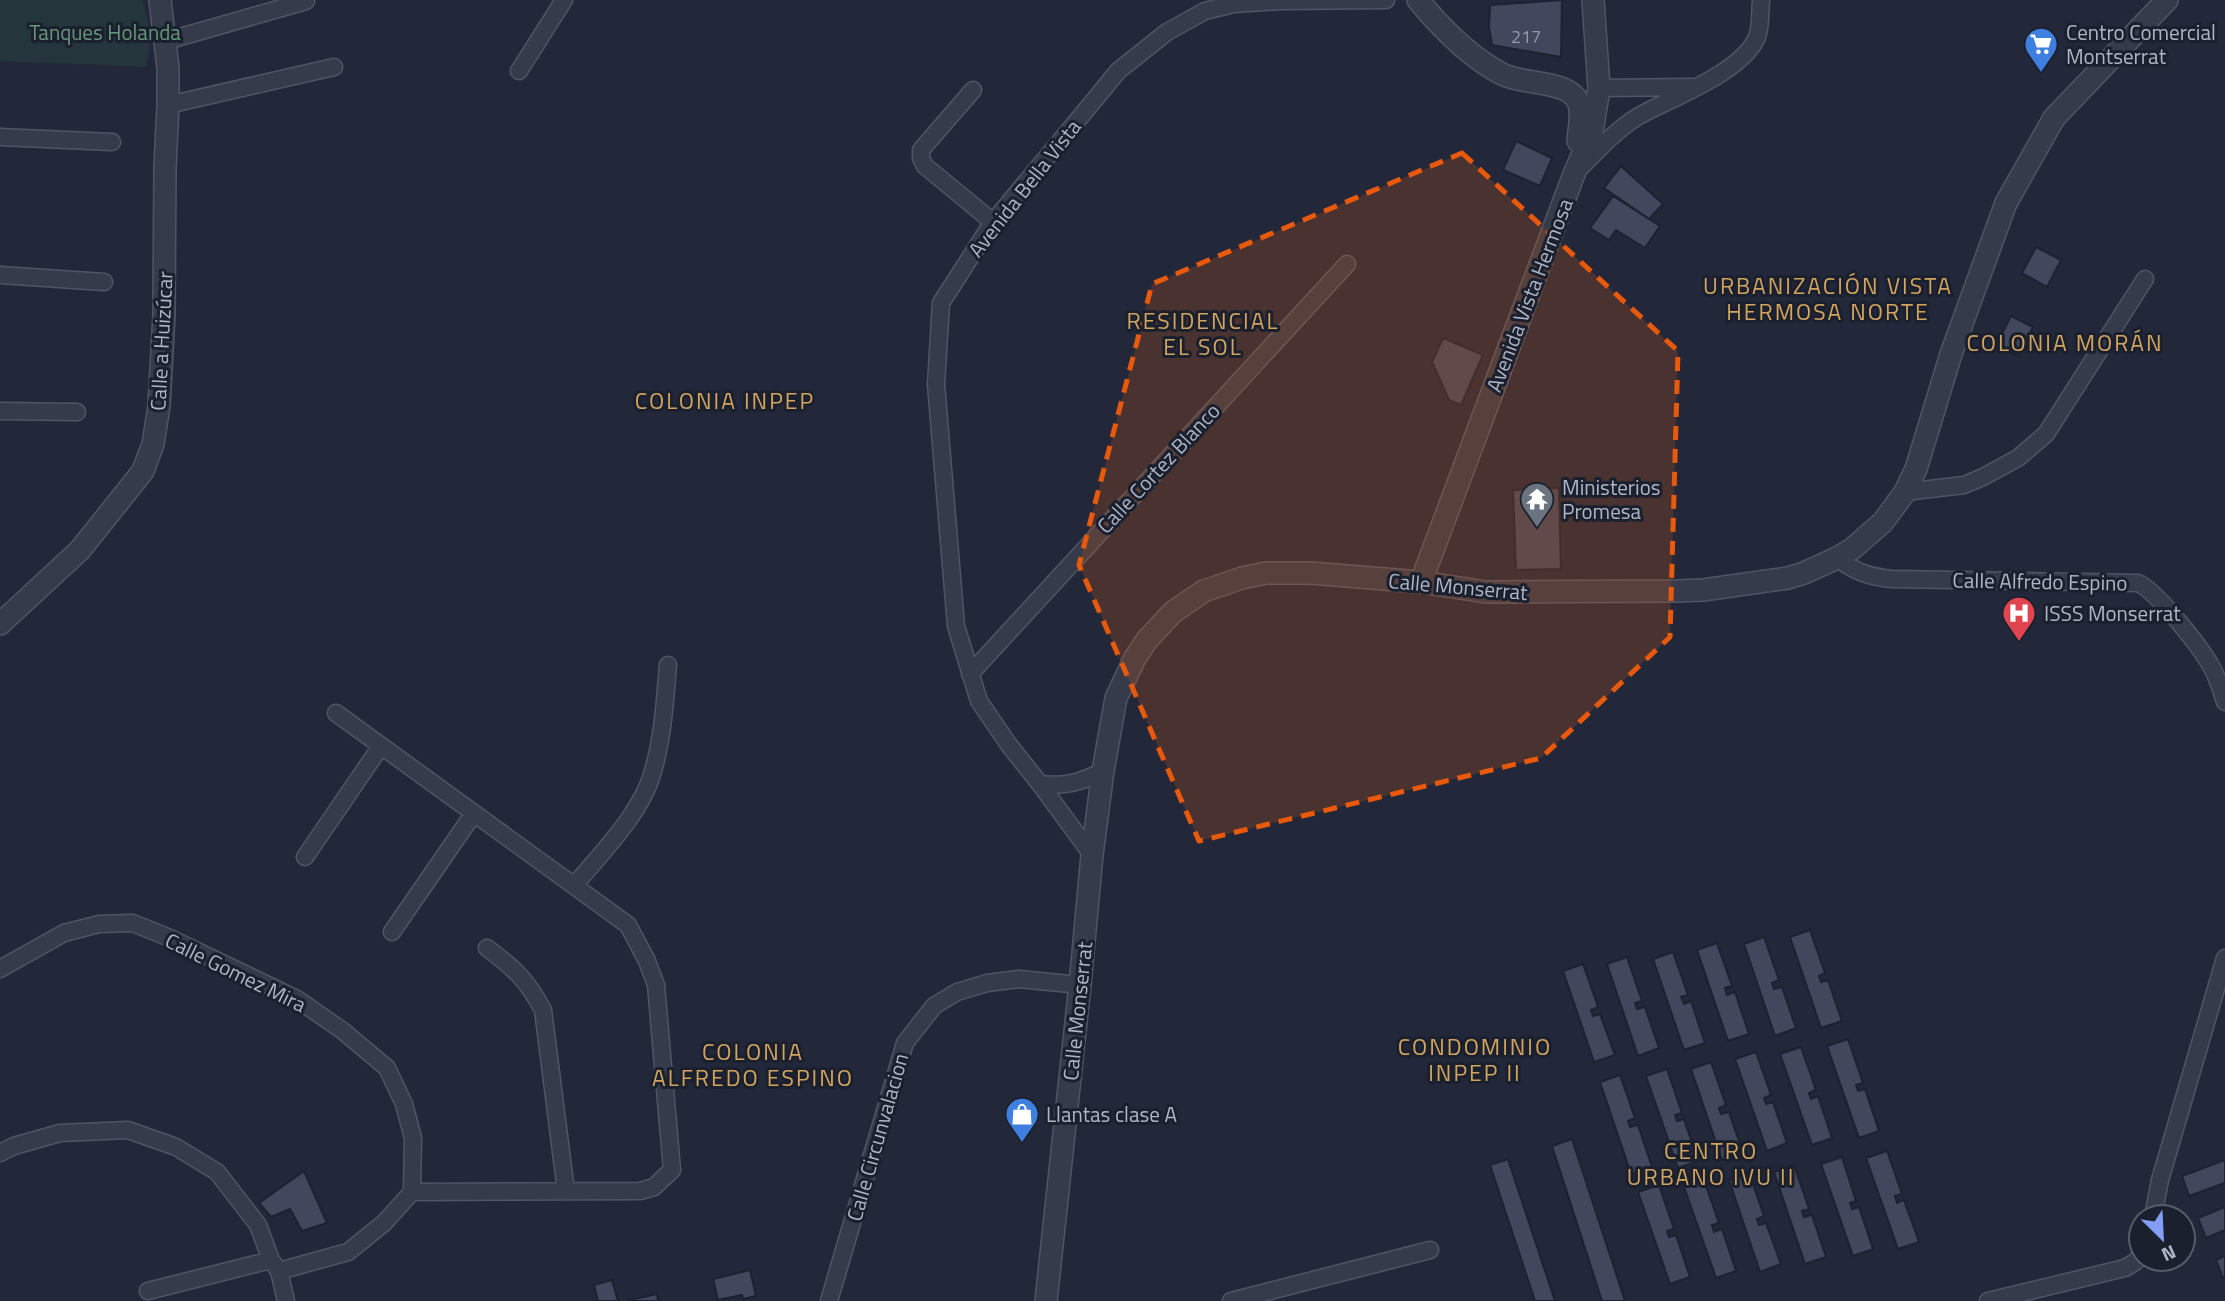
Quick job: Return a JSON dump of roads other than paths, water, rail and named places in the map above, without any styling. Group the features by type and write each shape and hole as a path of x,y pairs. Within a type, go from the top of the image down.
{"street":[{"name":"Calle a Huizúcar","path":"0,624 80,550 143,471 153,444 159,406 164,314 165,167 169,105 166,41 160,0"},
{"path":"519,71 564,0"},
{"name":"Avenida Bella Vista","path":"1092,855 979,701 956,626 936,384 941,303 993,222 1118,71 1188,19 1219,7 1251,2 1386,0"},
{"path":"1418,0 1438,23 1484,63 1506,76 1564,89 1574,95 1580,108 1574,174"},
{"path":"1574,174 1635,118 1730,68 1758,36 1761,0"},
{"name":"Calle Monserrat","path":"1046,1301 1103,771 1116,698 1147,640 1173,612 1205,591 1242,578 1290,571 1421,582 1486,592 1703,590 1788,578 1837,558 1872,533 1905,492 1924,447 1951,354 2006,203 2054,118 2167,0"},
{"path":"166,41 306,1"},
{"path":"1564,89 1576,84 1586,73 1593,7"},
{"name":"Avenida Vista Hermosa","path":"1421,582 1574,174 1592,133 1599,88 1593,7"},
{"path":"169,105 334,67"},
{"path":"1599,88 1694,87"},
{"path":"973,90 921,150 921,158 925,166 993,222"},
{"path":"0,137 112,142"},
{"name":"Calle Cortez Blanco","path":"970,674 1347,264"},
{"path":"0,275 104,282"},
{"path":"1905,492 1964,485 2018,458 2046,434 2145,279"},
{"path":"0,411 77,412"},
{"name":"Calle Alfredo Espino","path":"1837,558 1853,570 1892,579 2138,583 2146,586 2158,598 2208,662 2219,681 2225,702"},
{"path":"574,886 620,830 642,798 653,773 668,665"},
{"path":"148,1291 348,1251 384,1223 412,1192 640,1191 654,1187 672,1170 656,985 628,925 336,713"},
{"path":"305,857 381,746"},
{"path":"1040,784 1055,786 1073,783 1103,771"},
{"path":"392,932 474,813"},
{"name":"Calle Gomez Mira","path":"0,969 64,933 99,924 133,923 297,999 343,1031 387,1068 404,1104 413,1138 412,1192"},
{"path":"487,948 529,985 543,1010 566,1191"},
{"path":"2156,1203 2225,957"},
{"name":"Calle Circunvalacion","path":"829,1301 905,1043 933,1006 957,992 987,983 1019,979 1080,985"},
{"path":"0,1153 14,1146 60,1133 128,1130 176,1147 217,1172 258,1225 286,1301"},
{"path":"1231,1301 1430,1250"},
{"path":"1988,1301 2127,1266"}],"place":[{"name":"Centro Comercial Montserrat","path":"2041,74"},
{"name":"Ministerios Promesa","path":"1537,529"},
{"name":"ISSS Monserrat","path":"2019,643"},
{"name":"Llantas clase A","path":"1022,1144"}],"district":[{"name":"URBANIZACIÓN VISTA HERMOSA NORTE","path":"1828,298"},
{"name":"RESIDENCIAL EL SOL","path":"1203,333"},
{"name":"COLONIA MORÁN","path":"2065,342"},
{"name":"COLONIA INPEP","path":"725,400"},
{"name":"CONDOMINIO INPEP II","path":"1475,1059"},
{"name":"COLONIA ALFREDO ESPINO","path":"753,1064"},
{"name":"CENTRO URBANO IVU II","path":"1711,1163"}],"park label":[{"name":"Tanques Holanda","path":"105,32"}]}
